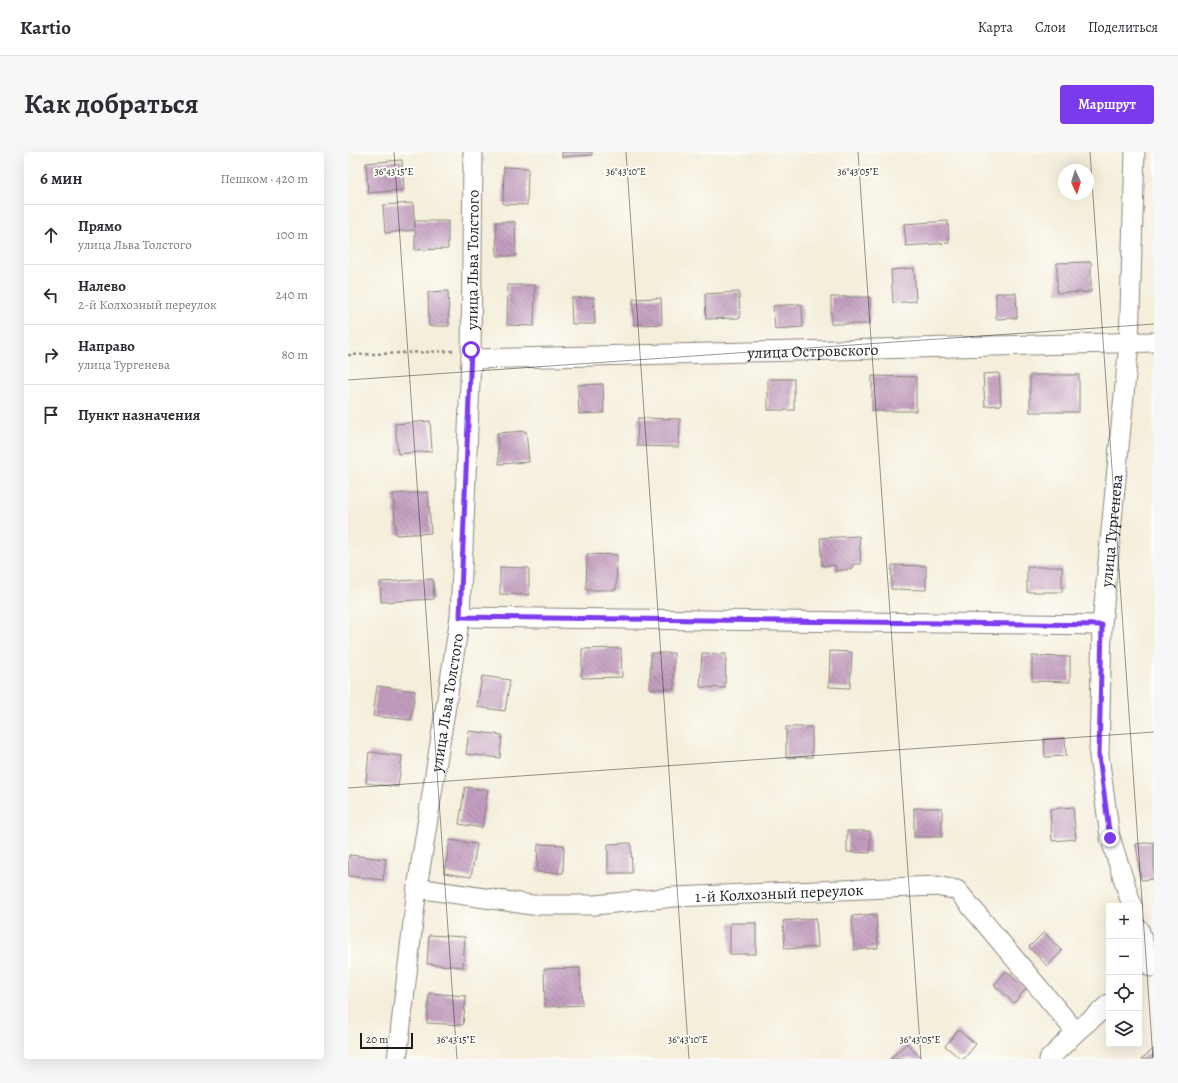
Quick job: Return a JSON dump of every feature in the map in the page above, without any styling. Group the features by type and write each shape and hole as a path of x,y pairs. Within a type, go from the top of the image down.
{"street":[{"name":"улица Льва Толстого","path":"397,1059 417,888 460,617 471,355 473,152"},
{"name":"улица Тургенева","path":"1131,903 1110,838 1099,756 1102,625 1129,343 1135,152"},
{"name":"улица Островского","path":"471,355 1154,342"},
{"path":"460,617 1102,625"},
{"name":"1-й Колхозный переулок","path":"417,888 532,905 595,905 674,897 936,886 957,890 1076,1032"},
{"path":"1141,939 1148,970"},
{"path":"1049,1059 1076,1032 1106,1007"}],"path":[{"path":"348,355 471,355"}],"building":[{"path":"562,152 592,152 592,155 562,157"},
{"path":"402,160 404,190 368,193 366,163"},
{"path":"504,167 528,168 527,205 503,204"},
{"path":"413,203 415,228 415,221 448,221 448,249 415,250 415,230 385,233 383,205"},
{"path":"948,221 949,243 906,246 904,224"},
{"path":"496,222 515,222 516,256 497,256"},
{"path":"1091,262 1091,292 1057,293 1057,263"},
{"path":"914,268 916,301 893,303 891,270"},
{"path":"508,285 535,285 534,326 507,325"},
{"path":"448,291 449,326 429,326 428,292"},
{"path":"739,292 740,318 706,319 705,294"},
{"path":"996,293 1016,293 1017,318 996,319"},
{"path":"594,297 595,324 572,324 571,298"},
{"path":"831,297 870,297 870,324 831,324"},
{"path":"661,298 662,324 634,325 633,299"},
{"path":"802,304 803,327 775,329 773,306"},
{"path":"999,373 1001,405 985,406 983,374"},
{"path":"1030,375 1079,375 1079,412 1030,412"},
{"path":"872,376 916,377 916,411 872,411"},
{"path":"768,379 794,379 794,410 768,410"},
{"path":"603,384 604,413 579,414 578,385"},
{"path":"638,418 680,419 679,447 637,446"},
{"path":"430,421 432,451 398,454 395,424"},
{"path":"526,431 529,462 499,464 497,433"},
{"path":"428,492 431,533 396,535 393,494"},
{"path":"859,536 861,564 853,564 853,569 835,571 835,565 822,566 820,538"},
{"path":"587,554 617,555 616,590 586,590"},
{"path":"892,565 926,566 926,590 891,589"},
{"path":"500,567 529,568 529,595 500,594"},
{"path":"1027,567 1062,567 1062,592 1027,592"},
{"path":"433,579 434,599 381,602 380,582"},
{"path":"621,648 622,677 582,678 582,649"},
{"path":"830,651 852,652 850,688 829,687"},
{"path":"651,653 674,653 674,689 650,689"},
{"path":"702,653 726,654 725,688 700,687"},
{"path":"1032,656 1070,657 1070,682 1032,681"},
{"path":"482,676 510,680 505,711 477,707"},
{"path":"377,686 415,691 411,720 373,716"},
{"path":"786,727 812,727 812,757 786,758"},
{"path":"469,731 502,735 500,758 466,754"},
{"path":"1065,738 1066,756 1045,757 1044,739"},
{"path":"369,752 402,756 398,787 366,783"},
{"path":"465,787 488,790 482,828 459,824"},
{"path":"1073,807 1076,839 1052,841 1050,809"},
{"path":"914,808 942,808 942,837 914,837"},
{"path":"847,831 870,831 870,853 847,852"},
{"path":"450,840 477,844 471,877 444,873"},
{"path":"1154,842 1154,879 1141,880 1136,844"},
{"path":"631,843 632,873 608,873 608,844"},
{"path":"538,844 564,845 563,873 537,872"},
{"path":"349,855 386,859 383,880 348,876"},
{"path":"876,914 878,948 854,950 852,916"},
{"path":"816,918 818,947 785,949 783,921"},
{"path":"730,923 756,923 756,954 730,954"},
{"path":"1044,932 1062,951 1047,966 1029,947"},
{"path":"429,935 465,937 463,967 427,964"},
{"path":"580,968 582,1005 545,1007 544,969"},
{"path":"1006,971 1026,989 1014,1003 994,985"},
{"path":"429,993 466,996 463,1025 427,1023"},
{"path":"958,1030 976,1044 964,1059 961,1059 945,1046"},
{"path":"907,1043 922,1059 890,1059"},
{"path":"1154,1049 1154,1059 1141,1059"}],"route":[{"path":"471,350 460,617 1102,625 1099,756 1110,838"}]}
